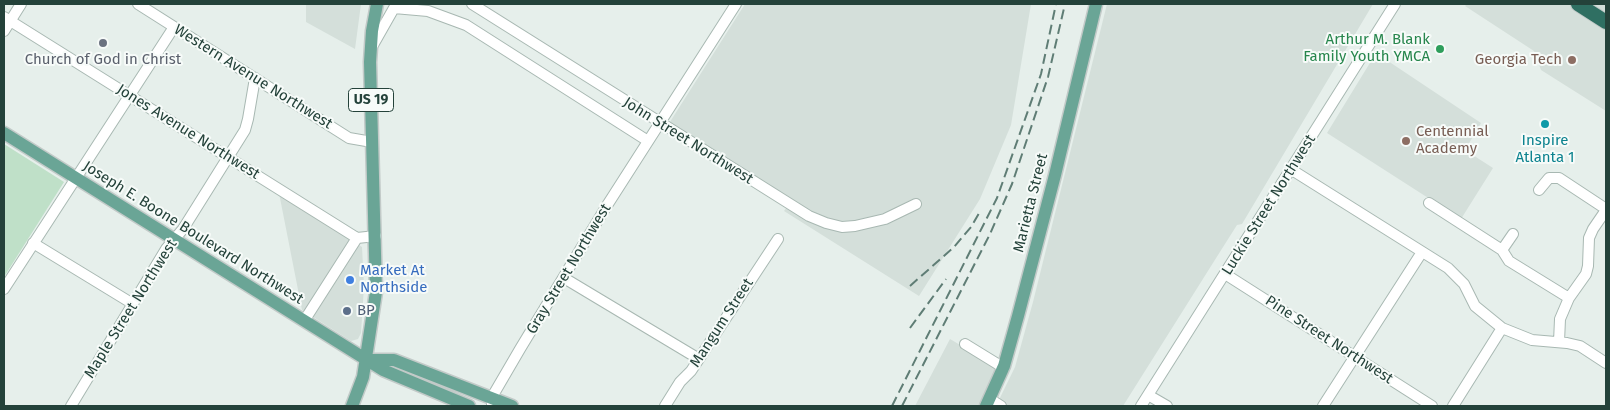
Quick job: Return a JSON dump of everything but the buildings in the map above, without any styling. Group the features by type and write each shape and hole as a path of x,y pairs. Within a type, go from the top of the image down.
{"highway":[{"path":"1578,4 1606,22"}],"main road":[{"name":"US 19","path":"352,406 363,377 376,292 371,47 377,4"},
{"name":"Marietta Street","path":"988,403 1004,368 1056,175 1096,4"},
{"name":"Joseph E. Boone Boulevard Northwest","path":"4,133 366,360 389,373 469,406"},
{"path":"366,360 394,360 492,402 512,406"}],"street":[{"path":"4,31 7,19 21,4"},
{"name":"Western Avenue Northwest","path":"138,4 349,138 372,142"},
{"name":"John Street Northwest","path":"472,4 809,216 842,227 872,223 916,204"},
{"name":"Gray Street Northwest","path":"492,402 564,278 648,141 736,4"},
{"name":"Luckie Street Northwest","path":"1141,406 1292,170 1395,4"},
{"path":"371,47 394,8 411,6 466,25 648,141"},
{"name":"Jones Avenue Northwest","path":"7,19 357,238"},
{"path":"4,289 174,27"},
{"name":"Maple Street Northwest","path":"71,406 133,304 228,157 248,120 252,84 255,78"},
{"path":"1292,170 1457,276 1475,306 1502,328 1532,340 1580,346 1606,363"},
{"path":"1539,190 1549,178 1559,178 1606,209 1589,238 1586,274 1569,298 1560,319 1559,342"},
{"path":"1429,203 1502,250 1509,261 1569,298"},
{"path":"1502,250 1513,234"},
{"path":"304,321 357,238 376,236"},
{"name":"Mangum Street","path":"665,406 680,382 692,372 778,239"},
{"path":"33,243 133,304"},
{"path":"1323,406 1422,252"},
{"name":"Pine Street Northwest","path":"1225,274 1432,406"},
{"path":"564,278 700,359"},
{"path":"1453,406 1502,328"},
{"path":"965,344 1004,368"},
{"path":"1148,395 1167,406"},
{"path":"988,403 1002,406"}],"shaded area":[{"path":"306,4 361,4 355,49 306,22"},
{"path":"745,4 1031,4 1011,125 980,199 919,296 784,211 791,201 668,125"},
{"path":"1107,4 1373,4 1242,224 1237,225 1123,406 996,406 1015,367 1033,302"},
{"name":"Georgia Tech","path":"1467,4 1606,4 1606,111 1541,70 1534,51 1465,6"},
{"name":"Centennial Academy","path":"1376,53 1481,123 1465,150 1493,168 1461,219 1327,133"},
{"path":"279,193 362,247 364,286 361,333 358,339 351,341 302,310"},
{"path":"950,339 999,368 980,406 915,406"}],"green space":[{"path":"4,144 64,182 4,277"}],"railway":[{"path":"892,406 997,198 1041,74 1056,4"},
{"path":"902,406 990,234 1012,184 1048,77 1065,4"},
{"path":"910,286 954,247 971,227 981,210"},
{"path":"910,328 946,279"}],"place":[{"name":"Church of God in Christ","path":"103,43"},
{"name":"Arthur M. Blank Family Youth YMCA","path":"1440,49"},
{"name":"Georgia Tech","path":"1572,60"},
{"name":"Inspire Atlanta 1","path":"1545,124"},
{"name":"Centennial Academy","path":"1406,141"},
{"name":"Market At Northside","path":"350,280"},
{"name":"BP","path":"347,311"}]}
